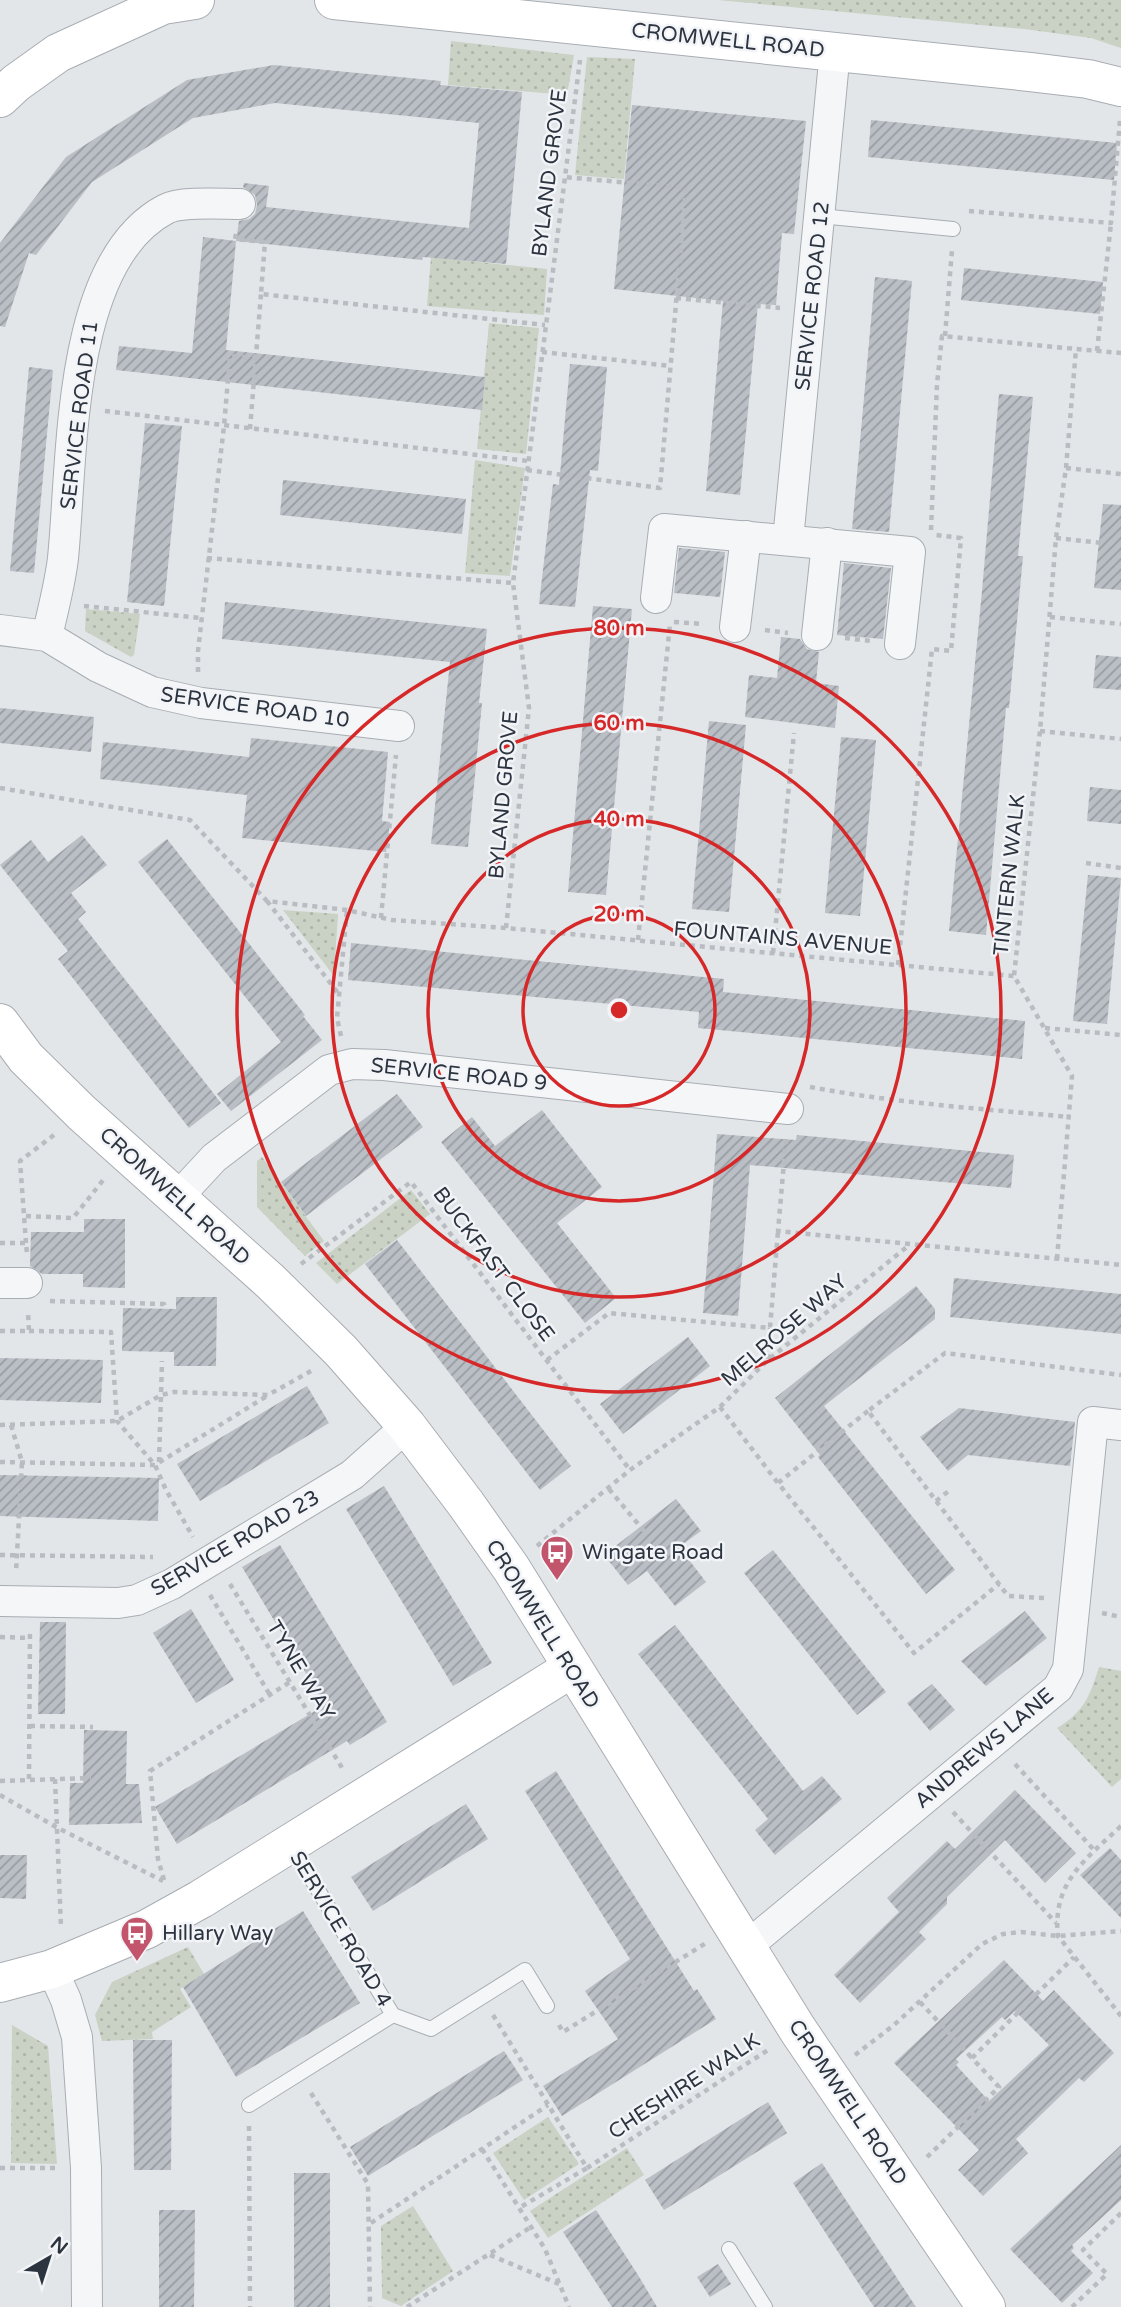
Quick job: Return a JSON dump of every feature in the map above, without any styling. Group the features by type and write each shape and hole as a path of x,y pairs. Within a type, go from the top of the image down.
{"street":[{"path":"0,98 58,53 163,5 195,0"},
{"name":"CROMWELL ROAD","path":"334,0 1088,79 1121,101"},
{"name":"SERVICE ROAD 12","path":"788,540 835,51"},
{"name":"SERVICE ROAD 11","path":"47,636 62,561 76,407 86,338 96,301 115,258 138,229 168,208 240,204"},
{"path":"656,598 664,529 910,552 900,643"},
{"path":"735,627 746,536"},
{"path":"817,635 827,544"},
{"name":"SERVICE ROAD 10","path":"0,631 47,636 98,667 152,692 201,703 399,726"},
{"name":"CROMWELL ROAD","path":"0,1023 26,1058 82,1113 271,1282 338,1348 407,1426 510,1568 798,2030 986,2307"},
{"name":"SERVICE ROAD 9","path":"177,1198 214,1158 329,1070 352,1064 384,1065 788,1110"},
{"name":"ANDREWS LANE","path":"739,1936 934,1790 1058,1688 1068,1670 1093,1422 1121,1424"},
{"name":"SERVICE ROAD 23","path":"14,1601 118,1604 137,1600 172,1584 352,1475 407,1426"},
{"path":"0,1983 57,1966 147,1929 201,1899 572,1668"},
{"path":"57,1966 77,2037 86,2168 87,2307"}],"lane":[{"path":"820,216 953,229"},
{"name":"SERVICE ROAD 4","path":"289,1842 393,2015 432,2028 524,1970 547,2006"},
{"name":"SERVICE ROAD 4","path":"249,2105 393,2015"},
{"path":"729,2249 765,2307"}],"path":[{"name":"BYLAND GROVE","path":"506,928 529,708 513,583 582,24"},
{"path":"1097,351 1121,101"},
{"path":"527,470 660,488 687,188 564,177"},
{"path":"968,211 1111,223"},
{"path":"250,429 265,242"},
{"path":"261,294 545,325"},
{"path":"676,298 811,311"},
{"path":"898,965 932,649 951,651 961,538 931,534 937,384 942,336 1121,353"},
{"name":"TINTERN WALK","path":"1057,1259 1072,1076 1014,976 1041,731 1056,538 1066,468 1076,349"},
{"path":"542,352 671,366"},
{"path":"54,603 201,618 230,356 256,358"},
{"path":"76,407 528,461"},
{"path":"1066,468 1121,474"},
{"path":"1056,538 1102,543"},
{"path":"207,558 513,583"},
{"path":"638,940 672,600 656,598"},
{"path":"1050,617 1121,624"},
{"path":"1041,731 1121,739"},
{"path":"773,953 794,733"},
{"path":"0,788 190,820 267,901 339,994"},
{"path":"1086,863 1121,868"},
{"name":"FOUNTAINS AVENUE","path":"267,901 347,910 381,918 1014,976"},
{"path":"329,1070 342,1041 337,1018 347,910"},
{"path":"1044,1028 1121,1035"},
{"path":"768,1360 790,1084 867,1097 997,1112 1070,1117"},
{"path":"26,1243 20,1161 82,1113"},
{"path":"26,1216 73,1218 125,1153"},
{"name":"BUCKFAST CLOSE","path":"271,1282 306,1262 411,1182 630,1470"},
{"path":"778,1231 1121,1265"},
{"name":"MELROSE WAY","path":"510,1568 630,1470 720,1407 768,1360 909,1245"},
{"path":"23,1289 164,1304 164,1312"},
{"path":"547,1360 609,1313 770,1328"},
{"path":"29,1331 111,1332 117,1421 157,1464"},
{"path":"0,1462 157,1464 314,1369 338,1348"},
{"path":"778,1483 946,1353 1121,1375"},
{"path":"162,1361 157,1464 166,1490 206,1563"},
{"path":"0,1425 117,1421 160,1395 174,1392 268,1395"},
{"path":"720,1407 914,1653 999,1584"},
{"path":"868,1411 1008,1596 1059,1599 1058,1608 1073,1608 1121,1617"},
{"path":"12,1425 22,1462 14,1601 30,1638 29,1779"},
{"path":"608,1489 644,1531"},
{"path":"936,1501 950,1490"},
{"path":"0,1555 155,1557"},
{"name":"TYNE WAY","path":"206,1563 290,1682 361,1798"},
{"name":"TYNE WAY","path":"206,1563 270,1695"},
{"path":"0,1637 30,1638"},
{"path":"0,1795 56,1827 164,1881 158,1859 150,1771 290,1682"},
{"path":"30,1726 93,1727"},
{"path":"993,1740 1095,1851"},
{"path":"0,1781 91,1778"},
{"path":"54,1779 57,1966"},
{"path":"934,1790 1056,1923"},
{"path":"1121,1826 1071,1874 1059,1903 1056,1923 1058,1936 1121,2016"},
{"path":"828,2073 866,2047 920,2002 982,1944 992,1939 1003,1934 1021,1932 1058,1936 1121,1931"},
{"path":"547,2006 563,2032 739,1936"},
{"path":"972,2058 1074,1958"},
{"path":"481,1996 587,2168"},
{"path":"902,2182 999,2088 920,2002"},
{"name":"CHESHIRE WALK","path":"519,2208 587,2168 798,2030"},
{"path":"298,2072 368,2184 370,2307"},
{"path":"249,2105 250,2307"},
{"path":"370,2223 548,2105"},
{"path":"482,2149 545,2249 569,2307"},
{"path":"0,2168 86,2168"},
{"path":"1072,2307 1107,2274 1083,2250 1121,2213"},
{"path":"407,2307 531,2227"},
{"path":"489,2254 559,2284"}],"green space":[{"path":"718,0 1121,0 1121,48 1091,38 1024,29"},
{"path":"451,41 574,55 567,95 448,85"},
{"path":"587,57 635,59 624,179 575,175"},
{"path":"431,257 547,269 544,315 427,306"},
{"path":"489,323 539,328 526,454 477,449"},
{"path":"475,460 525,468 510,576 465,573"},
{"path":"86,609 140,614 134,655 131,657 85,631"},
{"path":"283,910 338,914 334,976"},
{"path":"262,1157 324,1241 305,1256 257,1207 257,1161"},
{"path":"411,1190 430,1214 337,1284 316,1263"},
{"path":"1099,1667 1121,1671 1121,1779 1112,1787 1057,1728 1074,1716 1085,1702"},
{"path":"188,1947 204,1974 180,1989 191,2007 152,2032 153,2039 102,2041 95,2015 112,1982"},
{"path":"12,2025 48,2046 57,2164 11,2163"},
{"path":"548,2117 579,2164 524,2200 493,2153"},
{"path":"627,2148 644,2175 548,2238 530,2211"},
{"path":"413,2206 453,2271 401,2306 382,2298 381,2226"}],"building":[{"path":"274,65 441,81 440,85 522,92 506,264 423,257 422,260 236,241 239,221 249,219 255,214 257,205 255,195 243,187 244,183 269,186 266,207 469,228 479,123 275,103 193,118 92,182 36,255 29,253 5,327 0,326 0,243 66,157 187,80"},
{"path":"632,105 806,121 794,234 782,233 776,305 758,304 740,495 706,491 723,301 614,289"},
{"path":"871,120 1117,143 1114,180 868,157"},
{"path":"203,237 236,241 226,350 485,377 482,410 116,370 119,346 192,353"},
{"path":"964,268 1103,282 1100,314 961,300"},
{"path":"875,277 912,281 889,532 852,529"},
{"path":"570,364 607,367 598,471 590,470 575,607 539,604 553,484 559,485"},
{"path":"29,367 53,370 34,573 10,571"},
{"path":"999,394 1033,397 1018,556 1023,556 1009,708 1006,708 986,935 949,931"},
{"path":"145,423 182,426 164,606 127,602"},
{"path":"283,480 466,499 462,534 280,515"},
{"path":"1103,504 1121,505 1121,590 1094,588"},
{"path":"679,548 725,552 720,597 674,593"},
{"path":"844,563 891,568 883,639 837,635"},
{"path":"225,602 487,629 468,847 431,844 450,662 222,639"},
{"path":"593,606 632,609 606,895 568,892"},
{"path":"781,637 800,639 807,649 819,652 816,683 839,686 835,728 745,717 749,675 777,678"},
{"path":"1096,655 1121,657 1121,690 1093,688"},
{"path":"0,708 94,717 91,752 0,743"},
{"path":"709,721 746,725 729,912 692,909"},
{"path":"841,737 876,740 860,916 825,913"},
{"path":"251,738 388,752 382,821 390,822 386,852 242,838 247,795 100,779 103,742 249,757"},
{"path":"1090,787 1121,790 1121,824 1087,821"},
{"path":"82,835 107,865 71,893 86,912 78,919 221,1103 189,1128 58,959 68,951 0,865 31,840 48,862"},
{"path":"167,839 322,1040 231,1111 217,1094 281,1042 138,862"},
{"path":"1088,875 1121,878 1107,1024 1073,1021"},
{"path":"351,943 724,979 723,992 1025,1021 1022,1059 698,1028 699,1012 348,980"},
{"path":"397,1094 423,1127 306,1216 281,1182"},
{"path":"542,1110 602,1187 557,1223 616,1298 585,1323 441,1142 472,1117 495,1146"},
{"path":"717,1134 796,1140 797,1135 1014,1155 1011,1188 750,1165 738,1316 703,1313"},
{"path":"84,1219 125,1219 125,1288 83,1287 83,1274 42,1274 30,1266 31,1232 84,1232"},
{"path":"397,1240 571,1466 540,1490 365,1264"},
{"path":"954,1278 1121,1294 1121,1334 950,1317"},
{"path":"916,1286 935,1309 935,1319 824,1406 955,1570 926,1594 775,1398"},
{"path":"176,1297 217,1297 216,1366 174,1366 174,1352 122,1351 123,1308 176,1309"},
{"path":"688,1337 710,1366 623,1434 600,1404"},
{"path":"0,1358 103,1360 101,1403 0,1400"},
{"path":"307,1386 329,1423 200,1501 177,1464"},
{"path":"959,1408 1075,1422 1070,1466 968,1455 948,1471 920,1437"},
{"path":"0,1475 159,1478 158,1521 0,1516"},
{"path":"384,1486 492,1663 453,1686 346,1509"},
{"path":"676,1499 701,1531 679,1547 706,1582 675,1606 647,1571 628,1585 604,1555"},
{"path":"280,1545 387,1722 350,1745 347,1741 177,1844 155,1807 325,1705 242,1567"},
{"path":"773,1550 886,1692 857,1715 744,1573"},
{"path":"191,1609 234,1680 196,1703 153,1633"},
{"path":"1025,1611 1047,1638 986,1686 961,1661"},
{"path":"40,1622 66,1622 65,1714 38,1714"},
{"path":"675,1625 803,1791 822,1776 842,1799 775,1855 755,1830 768,1819 638,1654"},
{"path":"932,1684 955,1710 930,1731 907,1703"},
{"path":"84,1730 127,1731 126,1784 139,1784 142,1823 69,1825 70,1783 83,1783"},
{"path":"556,1771 694,1991 697,1989 716,2019 562,2116 543,2086 618,2039 585,1991 630,1959 525,1791"},
{"path":"1015,1790 1076,1853 1045,1883 1005,1840 947,1897 947,1904 919,1932 926,1939 860,2003 834,1975 899,1912 887,1898 947,1841 955,1849"},
{"path":"466,1804 488,1839 373,1911 351,1877"},
{"path":"1110,1848 1121,1860 1121,1918 1080,1875"},
{"path":"0,1855 27,1855 26,1899 0,1898"},
{"path":"303,1911 360,2003 236,2077 183,1987"},
{"path":"1004,1960 1043,2001 1054,1990 1114,2053 1084,2082 1079,2078 1016,2139 1028,2153 983,2196 958,2170 979,2150 894,2063","holes":["1015,2011 1049,2045 989,2101 956,2065 959,2062 956,2059 1002,2017 1005,2020"]},
{"path":"133,2040 172,2040 171,2170 134,2170"},
{"path":"504,2051 523,2080 368,2176 350,2147"},
{"path":"768,2102 787,2133 664,2210 645,2180"},
{"path":"1121,2145 1121,2200 1072,2245 1074,2248 1071,2251 1093,2273 1062,2303 1010,2249"},
{"path":"822,2163 916,2307 874,2307 793,2183"},
{"path":"294,2173 330,2173 330,2307 294,2307"},
{"path":"159,2210 195,2210 194,2307 159,2307"},
{"path":"596,2210 657,2307 612,2307 563,2232"},
{"path":"718,2264 731,2284 710,2297 697,2277"}],"place":[{"name":"Wingate Road","path":"557,1582"},
{"name":"Hillary Way","path":"137,1963"}]}
